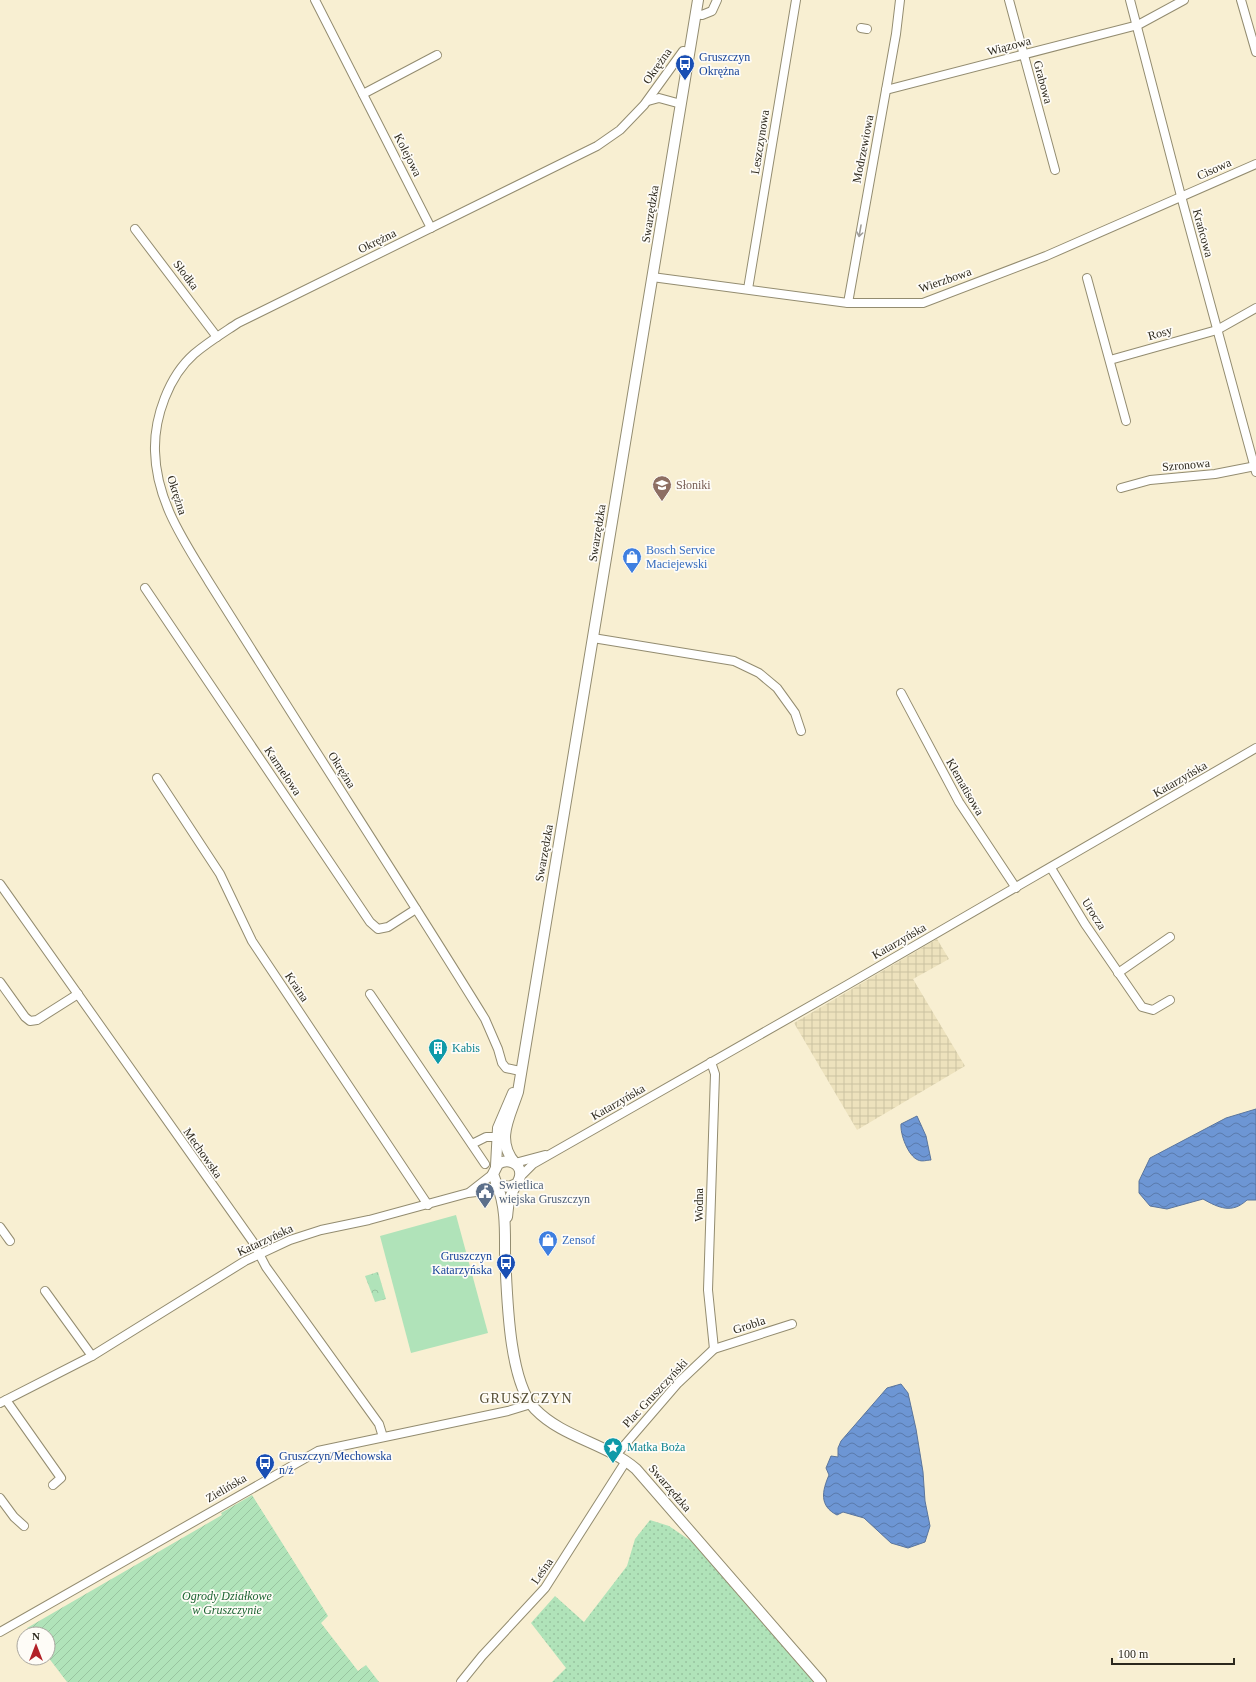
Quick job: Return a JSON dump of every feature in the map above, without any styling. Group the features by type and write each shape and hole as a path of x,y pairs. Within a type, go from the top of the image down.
{"street":[{"name":"Kolejowa","path":"315,0 431,228"},
{"name":"Swarzędzka","path":"495,1170 501,1137 518,1092 520,1071 698,0"},
{"path":"696,14 702,15 712,11 717,0"},
{"name":"Leszczynowa","path":"748,289 796,0"},
{"name":"Modrzewiowa","path":"848,303 866,193 886,90 900,0"},
{"name":"Grabowa","path":"1009,0 1055,170"},
{"name":"Krańcowa","path":"1130,0 1138,25 1181,196 1217,330 1256,468"},
{"name":"Wiązowa","path":"886,90 1138,25 1184,0"},
{"path":"1241,0 1256,52"},
{"name":"Okrężna","path":"520,1071 506,1068 502,1064 498,1049 485,1019 244,639 173,522 162,496 156,466 155,448 159,420 170,385 189,360 217,336 238,322 597,146 625,125 648,100 683,51 690,52"},
{"path":"363,94 437,55"},
{"name":"Okrężna","path":"648,100 659,98 681,104"},
{"name":"Cisowa","path":"1181,196 1256,164"},
{"name":"Wierzbowa","path":"652,277 848,303 922,303 1046,256 1181,196"},
{"name":"Słodka","path":"135,229 217,336"},
{"path":"1087,278 1126,421"},
{"name":"Rosy","path":"1110,360 1217,330 1256,308"},
{"name":"Szronowa","path":"1121,488 1150,480 1215,474 1256,468"},
{"name":"Karmelowa","path":"145,588 370,922 378,929 388,926 416,909"},
{"path":"593,638 734,661 759,673 777,688 795,713 801,732"},
{"name":"Klematisowa","path":"901,693 958,802 1016,888"},
{"name":"Katarzyńska","path":"518,1181 533,1164 1051,868 1256,748"},
{"name":"Kraina","path":"157,778 220,874 252,941 428,1204"},
{"name":"Urocza","path":"1051,868 1085,924 1142,1007 1153,1010 1170,1000"},
{"name":"Mechowska","path":"0,884 161,1114 253,1242 266,1267 379,1424 383,1437"},
{"path":"1118,972 1170,937"},
{"path":"0,982 30,1022 37,1020 78,994"},
{"path":"370,994 485,1164"},
{"name":"Wodna","path":"711,1062 715,1074 708,1290 714,1349"},
{"path":"472,1144 486,1137 501,1137"},
{"name":"Swarzędzka","path":"501,1137 506,1151 515,1164"},
{"name":"Katarzyńska","path":"515,1164 554,1153"},
{"path":"505,1161 515,1164 520,1170 518,1181 509,1187 497,1184 495,1170 505,1161"},
{"name":"Katarzyńska","path":"468,1193 495,1170"},
{"name":"Swarzędzka","path":"505,1228 511,1193 518,1181"},
{"name":"Swarzędzka","path":"497,1184 500,1193 505,1228 506,1280 513,1344 520,1382 530,1404 540,1414 572,1434 626,1461 644,1478 821,1682"},
{"name":"Katarzyńska","path":"3,1402 92,1356 259,1254 306,1234 468,1193 485,1191 497,1184"},
{"path":"0,1227 10,1241"},
{"path":"45,1291 92,1356"},
{"name":"Grobla","path":"714,1349 792,1324"},
{"name":"Plac Gruszczyński","path":"616,1455 678,1383 714,1349"},
{"path":"3,1402 61,1478 53,1485"},
{"name":"Zielińska","path":"0,1632 307,1456 341,1445 508,1411 530,1404"},
{"name":"Leśna","path":"461,1682 482,1656 545,1588 626,1461"},
{"path":"0,1498 14,1517 24,1526"}],"shaded area":[{"path":"937,939 949,959 913,979 965,1066 857,1130 794,1023"}],"green space":[{"path":"456,1215 488,1333 411,1353 380,1236"},
{"path":"378,1272 386,1299 375,1302 365,1276"},
{"name":"Ogrody Działkowe w Gruszczynie","path":"252,1495 328,1616 321,1623 358,1671 366,1665 379,1682 67,1682 55,1666 56,1626 30,1626 222,1515 221,1513"},
{"path":"650,1520 669,1526 691,1541 814,1682 552,1682 566,1668 531,1623 555,1596 584,1622 627,1566 635,1539"}],"water":[{"path":"1256,1109 1256,1200 1247,1200 1236,1207 1225,1208 1203,1199 1167,1209 1150,1206 1139,1193 1139,1181 1150,1158 1226,1118"},
{"path":"917,1116 926,1136 931,1160 921,1161 914,1158 903,1139 901,1124"},
{"path":"901,1384 908,1393 916,1429 923,1472 925,1501 930,1526 925,1542 908,1548 891,1543 864,1518 843,1512 837,1515 827,1507 824,1498 825,1487 829,1475 826,1468 831,1456 838,1457 838,1448 841,1441 887,1388"}],"place":[{"name":"Gruszczyn Okrężna","path":"685,81"},
{"name":"Słoniki","path":"662,502"},
{"name":"Bosch Service Maciejewski","path":"632,574"},
{"name":"Kabis","path":"438,1065"},
{"name":"Swietlica wiejska Gruszczyn","path":"485,1209"},
{"name":"Zensof","path":"548,1257"},
{"name":"Gruszczyn Katarzyńska","path":"506,1280"},
{"name":"Matka Boża","path":"613,1464"},
{"name":"Gruszczyn/Mechowska n/ż","path":"265,1480"}],"district":[{"name":"GRUSZCZYN","path":"526,1398"}]}
